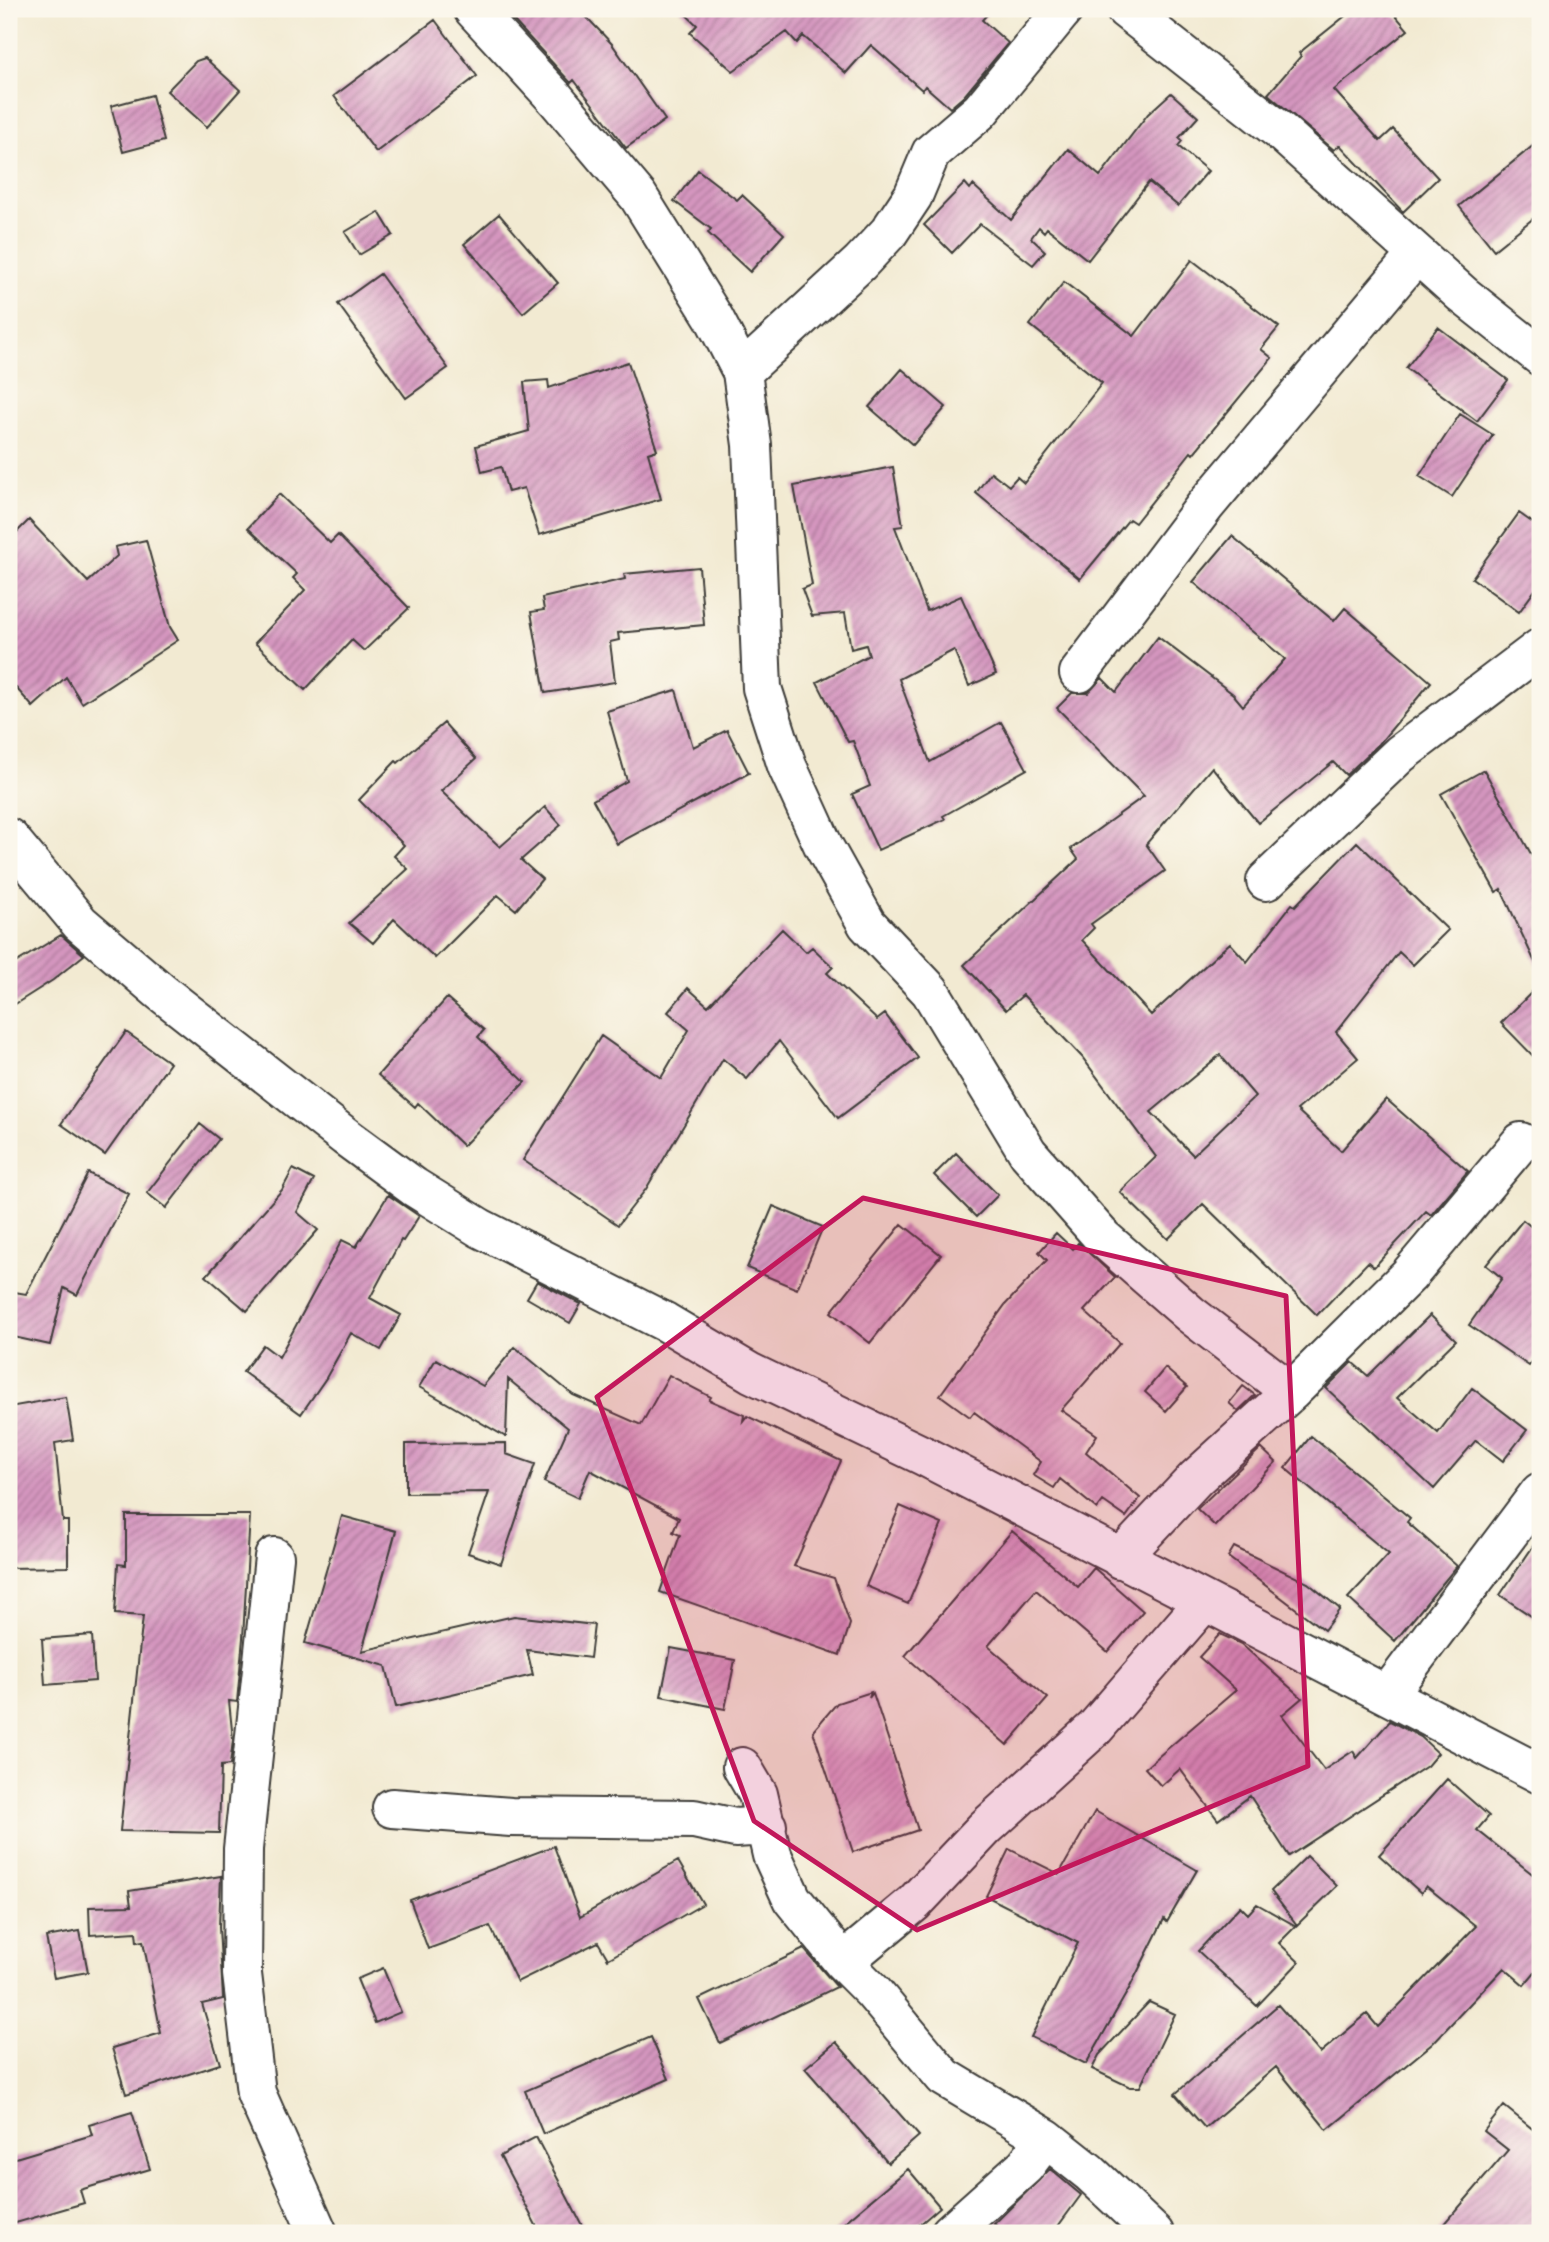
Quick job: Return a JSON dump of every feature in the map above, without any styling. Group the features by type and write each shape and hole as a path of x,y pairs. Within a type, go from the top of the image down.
{"street":[{"path":"472,9 556,99 638,196 714,318 742,372 752,445 761,688 787,766 824,847 867,925 930,991 1028,1153 1103,1238 1190,1314 1291,1392"},
{"path":"742,372 860,263 889,232 912,196 931,153 980,111 1064,9"},
{"path":"1125,9 1280,131 1463,295 1540,356"},
{"path":"1079,673 1206,506 1417,254"},
{"path":"1266,881 1400,754 1540,648"},
{"path":"9,838 80,923 161,992 244,1060 414,1187 480,1228 665,1322 751,1373 924,1456 1540,1774"},
{"path":"1120,1559 1196,1478 1291,1392 1409,1275 1521,1142"},
{"path":"1388,1694 1540,1492"},
{"path":"274,1557 243,1849 242,1974 256,2093 318,2233"},
{"path":"842,1962 914,1903 985,1828 1096,1727 1204,1602"},
{"path":"742,1767 758,1794 772,1855 792,1899 842,1962 873,1992 944,2077 1046,2138 1089,2172 1154,2233"},
{"path":"392,1808 511,1817 694,1819 735,1828 767,1826"},
{"path":"950,2233 1025,2166 1046,2138"}],"highlighted area":[{"path":"863,1198 1286,1296 1308,1766 917,1930 754,1821 597,1397"}],"building":[{"path":"503,9 579,9 612,44 665,120 626,148 574,80 571,83"},
{"path":"680,9 992,9 982,20 1008,43 964,96 950,108 925,86 922,90 871,45 846,73 803,36 797,43 787,32 733,71 690,33 697,25"},
{"path":"1354,9 1390,9 1408,30 1334,90 1380,141 1393,129 1438,178 1403,212 1340,145 1334,150 1268,94 1301,56 1299,53"},
{"path":"435,20 477,76 376,152 334,96"},
{"path":"205,58 240,90 207,127 167,91 196,61"},
{"path":"1171,93 1198,117 1179,138 1182,141 1178,146 1208,171 1178,206 1149,182 1088,260 1047,228 1044,232 1039,227 1031,238 1045,251 1033,265 980,224 952,253 924,225 965,183 970,189 973,185 1011,220 1068,149 1100,176 1148,114"},
{"path":"152,95 164,141 123,152 111,106"},
{"path":"1540,140 1540,213 1494,250 1459,206"},
{"path":"698,170 737,200 742,195 784,234 750,272 708,233 711,229 674,201"},
{"path":"379,212 393,235 359,255 345,232"},
{"path":"499,214 558,283 523,313 464,244"},
{"path":"1192,260 1279,327 1261,349 1272,358 1193,454 1191,452 1135,523 1129,519 1080,579 976,493 991,472 1009,486 1017,477 1024,483 1102,383 1030,325 1064,282 1134,336"},
{"path":"380,274 448,368 406,398 338,304"},
{"path":"1438,327 1508,380 1477,421 1406,368"},
{"path":"628,362 657,450 648,453 661,499 539,535 524,488 508,492 501,467 482,472 476,446 529,431 524,382 548,380 549,388"},
{"path":"902,369 946,407 913,445 869,407"},
{"path":"1460,414 1493,435 1452,497 1419,476"},
{"path":"893,467 903,526 895,527 927,611 961,596 996,674 969,686 954,650 899,679 930,762 1001,722 1027,769 943,816 945,819 878,850 852,794 870,786 853,741 848,742 817,682 869,655 866,645 851,649 845,613 812,616 802,589 812,585 794,486"},
{"path":"279,494 330,543 338,535 409,608 364,651 352,640 305,690 255,643 305,590 293,578 297,574 248,528"},
{"path":"1519,513 1540,528 1540,583 1519,612 1472,578"},
{"path":"29,520 88,582 117,556 115,547 146,540 170,627 178,640 82,703 66,677 33,707 9,680 9,540"},
{"path":"1232,536 1334,621 1345,608 1431,682 1379,744 1346,775 1333,762 1258,823 1212,767 1146,844 1165,871 1091,924 1094,928 1082,940 1151,1015 1230,943 1247,962 1292,904 1295,906 1357,842 1448,930 1413,965 1399,952 1336,1032 1358,1058 1297,1110 1341,1151 1386,1099 1468,1171 1431,1215 1426,1211 1374,1267 1368,1262 1317,1315 1203,1204 1168,1239 1120,1192 1156,1157 1082,1057 1023,995 1006,1010 964,965 1078,859 1071,849 1144,796 1057,708 1072,693 1088,693 1102,678 1116,692 1158,637 1233,694 1243,706 1285,659 1193,582","holes":["1220,1055 1255,1096 1193,1155 1151,1112"]},
{"path":"699,567 704,625 618,633 619,640 610,642 615,682 545,693 531,612 544,610 542,598 625,579 624,574"},
{"path":"676,690 693,747 727,730 749,773 617,844 593,800 627,781 607,711"},
{"path":"444,723 476,759 441,791 500,847 545,807 561,825 521,860 542,879 516,910 498,895 435,958 394,919 373,943 349,923 408,869 394,856 404,845 359,800 396,761 398,763"},
{"path":"1484,770 1540,870 1540,973 1501,889 1496,892 1441,794"},
{"path":"782,929 806,952 812,947 833,967 827,973 877,1020 885,1014 918,1058 838,1118 779,1041 747,1079 723,1059 646,1189 618,1225 523,1160 601,1036 661,1078 689,1030 668,1012 688,988 708,1006"},
{"path":"61,935 84,955 53,980 9,1008 9,967"},
{"path":"1540,984 1540,1063 1501,1023"},
{"path":"447,998 484,1030 478,1037 525,1082 463,1146 418,1103 415,1107 378,1075"},
{"path":"126,1032 170,1063 105,1155 61,1124"},
{"path":"200,1124 219,1139 166,1208 147,1193"},
{"path":"956,1153 998,1195 976,1217 934,1175"},
{"path":"293,1169 314,1180 297,1212 318,1230 247,1311 206,1276 282,1190"},
{"path":"88,1173 129,1194 77,1295 64,1288 50,1345 9,1336 9,1291 26,1294"},
{"path":"388,1195 419,1216 403,1241 401,1240 370,1298 401,1315 381,1350 351,1333 326,1378 301,1414 243,1372 263,1345 279,1357 342,1240 356,1247"},
{"path":"773,1206 823,1227 797,1289 747,1268"},
{"path":"1523,1220 1540,1234 1540,1351 1529,1366 1469,1325 1502,1278 1486,1265"},
{"path":"902,1224 941,1255 870,1343 831,1312"},
{"path":"1056,1233 1073,1249 1078,1243 1115,1277 1084,1311 1120,1343 1061,1410 1097,1435 1086,1452 1140,1498 1126,1517 1103,1501 1097,1509 1060,1479 1054,1488 1033,1475 1041,1462 974,1412 970,1417 940,1395 1005,1305 1047,1260 1039,1252"},
{"path":"537,1281 581,1304 570,1323 527,1298"},
{"path":"1430,1315 1456,1340 1397,1398 1438,1433 1472,1388 1527,1430 1503,1461 1476,1440 1434,1489 1326,1388 1352,1362 1368,1376"},
{"path":"515,1347 573,1395 641,1425 669,1375 711,1397 709,1400 744,1415 743,1421 747,1416 841,1461 794,1566 834,1578 850,1624 840,1655 660,1592 680,1535 673,1532 679,1518 590,1470 578,1498 544,1482 568,1428 508,1379 506,1437 419,1387 436,1359 483,1386"},
{"path":"1165,1368 1187,1387 1166,1411 1145,1392"},
{"path":"1243,1386 1255,1395 1238,1411 1229,1403"},
{"path":"66,1397 73,1440 55,1443 63,1521 68,1521 68,1567 9,1568 9,1407"},
{"path":"1311,1436 1410,1518 1407,1522 1457,1566 1395,1641 1348,1598 1389,1554 1285,1468"},
{"path":"506,1443 506,1454 535,1464 501,1564 468,1553 489,1492 406,1493 406,1444"},
{"path":"1261,1448 1276,1462 1215,1526 1197,1509"},
{"path":"900,1506 942,1524 908,1604 866,1586"},
{"path":"126,1515 250,1515 237,1702 229,1701 233,1740 230,1765 221,1766 219,1833 120,1831 143,1616 115,1614 118,1564 126,1565"},
{"path":"342,1516 396,1531 362,1651 514,1616 594,1625 590,1658 527,1650 533,1675 396,1707 386,1666 305,1643"},
{"path":"1012,1531 1078,1587 1094,1568 1143,1611 1108,1652 1036,1590 988,1646 1048,1698 1007,1745 905,1656"},
{"path":"1540,1536 1540,1622 1500,1595"},
{"path":"1234,1547 1308,1583 1340,1609 1324,1630 1228,1557"},
{"path":"1220,1634 1241,1644 1302,1698 1282,1715 1324,1770 1353,1751 1357,1758 1390,1721 1421,1737 1438,1753 1427,1766 1289,1856 1250,1796 1218,1820 1180,1769 1161,1786 1145,1768 1236,1690 1199,1657"},
{"path":"92,1635 95,1681 45,1685 42,1639"},
{"path":"671,1648 735,1660 725,1709 661,1696"},
{"path":"871,1692 869,1698 873,1693 918,1830 853,1852 813,1731 837,1703"},
{"path":"1447,1779 1489,1816 1477,1830 1540,1880 1540,1966 1524,1985 1504,1968 1432,2044 1327,2130 1276,2067 1205,2128 1175,2094 1278,2005 1320,2053 1367,2014 1378,2027 1476,1926 1426,1886 1421,1893 1379,1855"},
{"path":"1095,1811 1197,1870 1167,1922 1164,1919 1130,1987 1086,2064 1031,2037 1078,1943 986,1896 1009,1849 1059,1874"},
{"path":"554,1846 580,1917 678,1861 703,1904 608,1959 598,1942 517,1982 490,1926 428,1949 410,1900"},
{"path":"1307,1856 1337,1886 1297,1925 1271,1891"},
{"path":"221,1876 219,1927 223,1999 202,2004 220,2064 126,2094 112,2048 161,2033 143,1941 137,1942 136,1932 90,1935 89,1907 131,1906 129,1891"},
{"path":"1257,1904 1296,1926 1279,1943 1299,1962 1257,2006 1198,1951 1240,1906 1248,1914"},
{"path":"80,1931 88,1972 54,1978 46,1937"},
{"path":"804,1949 837,1987 720,2043 699,1999"},
{"path":"383,1968 401,2012 375,2023 357,1979"},
{"path":"1149,2002 1175,2014 1140,2087 1130,2087 1092,2069 1099,2055"},
{"path":"651,2037 669,2079 543,2134 525,2091"},
{"path":"836,2042 919,2136 888,2163 805,2068"},
{"path":"1504,2106 1540,2135 1540,2233 1437,2233 1508,2150 1484,2131"},
{"path":"132,2112 150,2169 80,2190 84,2203 9,2225 9,2160 92,2135 89,2125"},
{"path":"536,2137 586,2233 540,2233 500,2156"},
{"path":"908,2169 940,2207 910,2233 832,2233"},
{"path":"1050,2169 1081,2195 1053,2233 1007,2233 994,2224"}]}
